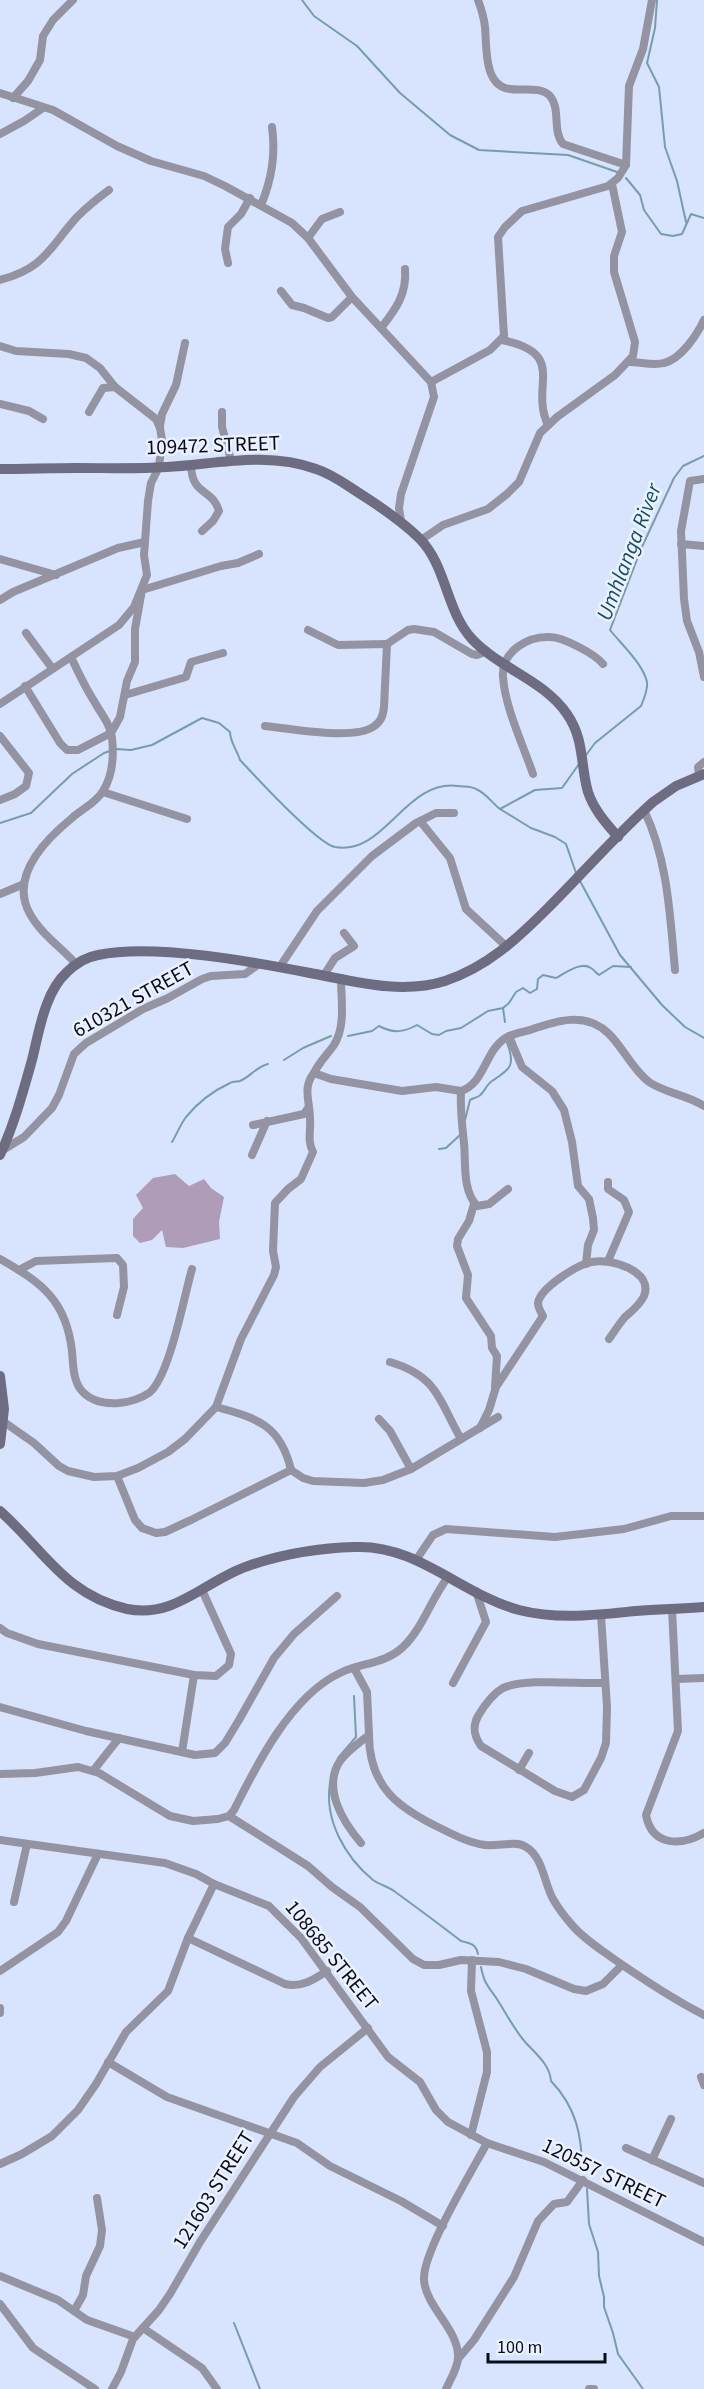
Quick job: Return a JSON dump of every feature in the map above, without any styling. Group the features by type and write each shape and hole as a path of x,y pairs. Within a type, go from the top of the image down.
{"street":[{"path":"13,98 28,81 40,60 43,36 72,0"},
{"path":"478,0 485,23 487,54 494,80 506,89 537,90 547,93 554,104 558,136 563,144 626,165"},
{"path":"431,382 490,350 502,340 505,330 497,242 500,233 522,211 612,184 626,165 629,86 643,49 652,0"},
{"path":"0,93 64,116 144,158 204,176 250,198 292,224 308,238 352,297 431,382 434,397 401,494 399,508 401,521"},
{"path":"0,134 43,108"},
{"path":"261,205 274,155 272,128"},
{"path":"421,540 442,525 482,512 507,494 519,482 540,433 629,362 636,349 614,272 614,256 622,231 612,184"},
{"path":"0,280 27,271 39,263 79,216 109,190"},
{"path":"228,263 225,249 228,227 241,214 250,198"},
{"path":"308,238 322,219 340,213"},
{"path":"381,328 402,296 406,282 405,269"},
{"path":"280,291 292,305 328,318 332,317 352,297"},
{"path":"629,362 658,364 669,361 690,342 704,320"},
{"path":"502,340 531,351 541,360 544,371 543,406 548,425"},
{"path":"160,428 162,414 176,385 185,343"},
{"path":"0,346 29,353 69,354 86,357 100,368 115,387 156,419 162,435 159,467 151,483 144,558 147,575 134,607 119,625 0,704"},
{"path":"89,412 103,388 115,387"},
{"path":"0,404 29,411 43,419"},
{"path":"222,412 222,427 231,460"},
{"name":"109472 STREET","path":"0,469 159,467 231,460 281,461 316,469 335,477 401,521 421,540 437,564 457,614 472,639 556,702 575,727 582,748 585,777 592,802 605,823 618,837"},
{"path":"191,465 195,486 210,496 219,510 213,521 202,531"},
{"path":"704,479 690,481 682,520 681,544 685,611 699,652 704,677"},
{"path":"0,600 13,592 118,548 145,542"},
{"path":"681,544 704,546"},
{"path":"142,590 220,566 238,563 260,554"},
{"path":"0,560 56,575"},
{"path":"25,686 54,734 67,750 78,750 112,737 120,717 127,681 135,662 135,629 142,590"},
{"path":"308,630 338,645 387,644 408,630 414,629 434,632 472,654 477,655 487,651"},
{"path":"26,633 52,668"},
{"path":"533,774 511,713 503,677 504,663 513,650 533,640 549,637 595,655 603,664"},
{"path":"265,726 339,733 371,729 382,717 386,685 387,644"},
{"path":"125,695 186,677 191,662 224,653"},
{"path":"71,657 106,720 112,737 112,768 103,792 66,822 43,845 30,864 24,884 26,902 33,918 77,965"},
{"path":"0,736 28,773 26,786 15,794 0,800"},
{"path":"1,1153 16,1113 48,1004 59,982 77,965 96,955 139,952 171,953 259,964 397,987 442,982 464,974 507,947 644,810 669,790 702,774 698,767 704,762"},
{"path":"103,792 187,819"},
{"path":"644,810 657,839 665,874 675,970"},
{"path":"279,968 317,911 372,856 420,821 436,813 454,813"},
{"path":"420,821 450,858 465,909 507,947"},
{"path":"0,894 24,884"},
{"path":"324,975 335,958 354,946 344,933"},
{"name":"610321 STREET","path":"1,1153 24,1137 52,1108 74,1054 86,1042 202,979 211,976 245,974 259,964"},
{"path":"4,1422 68,1471 94,1477 117,1476 168,1452 185,1439 216,1407 241,1340 274,1275 276,1267 273,1251 275,1203 301,1179 313,1152 309,1144 310,1118 307,1085 340,1032 341,978"},
{"path":"314,1073 331,1079 402,1091 436,1087 461,1091 467,1089 475,1081 498,1045 509,1036 556,1021 571,1020 591,1022 608,1033 648,1081 704,1106"},
{"path":"509,1036 522,1067 552,1091 564,1110 572,1142 578,1186 589,1199 593,1218 594,1230 588,1245 586,1264"},
{"path":"461,1091 460,1115 465,1146 466,1180 474,1204 457,1246 468,1275 466,1298 491,1336 492,1348 498,1360 494,1393 480,1428"},
{"path":"253,1125 304,1114 308,1108"},
{"path":"252,1155 267,1121"},
{"path":"608,1182 608,1189 624,1200 629,1212 608,1262"},
{"path":"474,1204 485,1206 508,1189"},
{"path":"19,1270 36,1261 117,1258 123,1265 124,1287 117,1316"},
{"path":"0,1259 44,1289 60,1307 69,1329 74,1372 80,1389 93,1399 112,1403 139,1398 149,1392 161,1376 192,1269"},
{"path":"494,1393 543,1316 538,1301 545,1291 564,1275 586,1264 608,1262 619,1264 642,1277 645,1288 641,1302 625,1318 609,1340"},
{"path":"390,1362 425,1378 438,1396 461,1439"},
{"path":"0,1376 4,1398 4,1422 0,1444"},
{"path":"216,1407 250,1418 271,1430 285,1446 291,1470 303,1478 364,1482 390,1479 411,1469 498,1417"},
{"path":"379,1419 390,1431 411,1469"},
{"path":"117,1476 135,1520 142,1528 156,1533 165,1532 191,1520 291,1470"},
{"path":"0,1511 74,1586 99,1601 135,1610 154,1611 175,1605 219,1579 248,1566 316,1550 366,1546 389,1550 416,1560 510,1607 535,1613 568,1617 704,1607"},
{"path":"416,1560 433,1535 446,1528 555,1537 624,1529 671,1516 704,1516"},
{"path":"0,1774 35,1773 78,1767 93,1771 170,1816 193,1821 229,1816 272,1742 292,1714 331,1678 388,1657 404,1646 448,1577"},
{"path":"0,1628 14,1636 38,1644 194,1675 216,1676 226,1669 231,1659 224,1635 202,1590"},
{"path":"453,1683 486,1622 476,1591"},
{"path":"0,1707 86,1731 205,1755 219,1750 274,1658 294,1634 338,1596"},
{"path":"672,1609 678,1731 646,1815 651,1829 667,1841 679,1843 691,1841 704,1833"},
{"path":"601,1615 607,1707 606,1743 601,1758 584,1790 578,1795 567,1796 519,1770 481,1746 476,1740 474,1733 476,1719 501,1689 521,1684 605,1683"},
{"path":"354,1668 368,1692 371,1757 381,1783 397,1804 414,1816 472,1842 486,1845 525,1846 536,1859 553,1899 574,1927 622,1965 704,2015"},
{"path":"182,1752 194,1675"},
{"path":"676,1679 704,1678"},
{"path":"361,1843 342,1819 335,1799 334,1780 339,1762 369,1735"},
{"path":"93,1771 119,1738"},
{"path":"519,1770 529,1753"},
{"path":"229,1816 308,1866 360,1907 418,1963 431,1966 472,1960 499,1962 520,1967 567,1987 586,1991 603,1984 622,1965"},
{"name":"108685 STREET","path":"0,1840 165,1863 269,1906 285,1920 327,1971 393,2062 420,2082 441,2116 487,2143"},
{"path":"14,1902 27,1844"},
{"path":"0,1971 58,1932 98,1854"},
{"path":"0,2164 52,2136 78,2110 126,2032 168,1991 188,1938 214,1884"},
{"path":"188,1938 292,1986 307,1983 327,1971"},
{"path":"471,2135 487,2072 487,2052 471,1991 472,1960"},
{"path":"0,2008 0,2013"},
{"name":"121603 STREET","path":"112,2389 135,2337 170,2294 200,2242 307,2081 320,2067 368,2028"},
{"path":"108,2062 140,2084 167,2097 297,2143 330,2166 401,2201 443,2226"},
{"path":"652,2160 671,2119"},
{"path":"458,2360 452,2337 431,2300 424,2281 426,2266 443,2226 487,2143"},
{"name":"120557 STREET","path":"487,2143 537,2159 704,2242"},
{"path":"626,2148 704,2183"},
{"path":"446,2389 458,2360 474,2340 514,2277 538,2222 554,2204 567,2202 583,2180"},
{"path":"74,2311 83,2295 86,2276 100,2246 102,2230 97,2198"},
{"path":"0,2276 58,2300 87,2320 135,2337"},
{"path":"0,2304 33,2348 95,2389"},
{"path":"142,2328 202,2368 217,2389"},
{"path":"589,2389 594,2389"}],"shaded area":[{"path":"175,1174 189,1186 204,1179 211,1188 224,1197 219,1222 220,1239 183,1248 166,1247 162,1230 152,1240 140,1243 133,1236 133,1219 143,1208 136,1195 153,1178"}],"waterway":[{"name":"Umhlanga River","path":"302,0 314,16 357,46 400,93 450,135 479,150 568,155 620,173"},
{"path":"657,0 655,28 647,63 659,87 665,147 677,181 686,222"},
{"name":"Umhlanga River","path":"626,178 640,195 644,210 661,234 673,236 682,234 691,214 704,218"},
{"name":"Umhlanga River","path":"586,755 595,743 641,706 647,685 645,675 610,630 641,549 674,478 683,466 704,456"},
{"path":"0,823 31,813 72,774 104,753 116,749 131,750 152,745 202,718 219,723 230,732 240,760 314,834 335,847 352,847 368,840 423,794 440,787 474,788 500,809"},
{"name":"Umhlanga River","path":"576,873 566,844 531,828 500,809 535,790 562,788 579,764"},
{"name":"Umhlanga River","path":"580,881 620,955 662,1005 685,1027 704,1038"},
{"path":"348,1036 372,1031 379,1026 398,1031 417,1025 432,1034 439,1035 461,1028 488,1011 503,1008 516,992 523,988 530,993 537,989 538,979 543,975 556,978 573,968 583,966 591,968 599,975 613,966 631,967"},
{"path":"503,1008 505,1022"},
{"path":"284,1060 303,1048 331,1036"},
{"path":"465,1120 470,1100 481,1095 490,1083 510,1066 511,1057 507,1043"},
{"path":"172,1142 186,1117 201,1101 218,1089 231,1082 240,1081 268,1064"},
{"path":"439,1149 446,1148 460,1135"},
{"path":"338,1758 356,1737 354,1696"},
{"path":"330,1783 330,1811 334,1824 346,1849 363,1871 461,1941 472,1944 478,1954"},
{"path":"481,1967 489,1987 519,2034 545,2065 551,2081 572,2111 579,2133 582,2170"},
{"path":"587,2189 589,2224 598,2252 604,2307 618,2354 643,2389"},
{"path":"234,2323 260,2389"}]}
